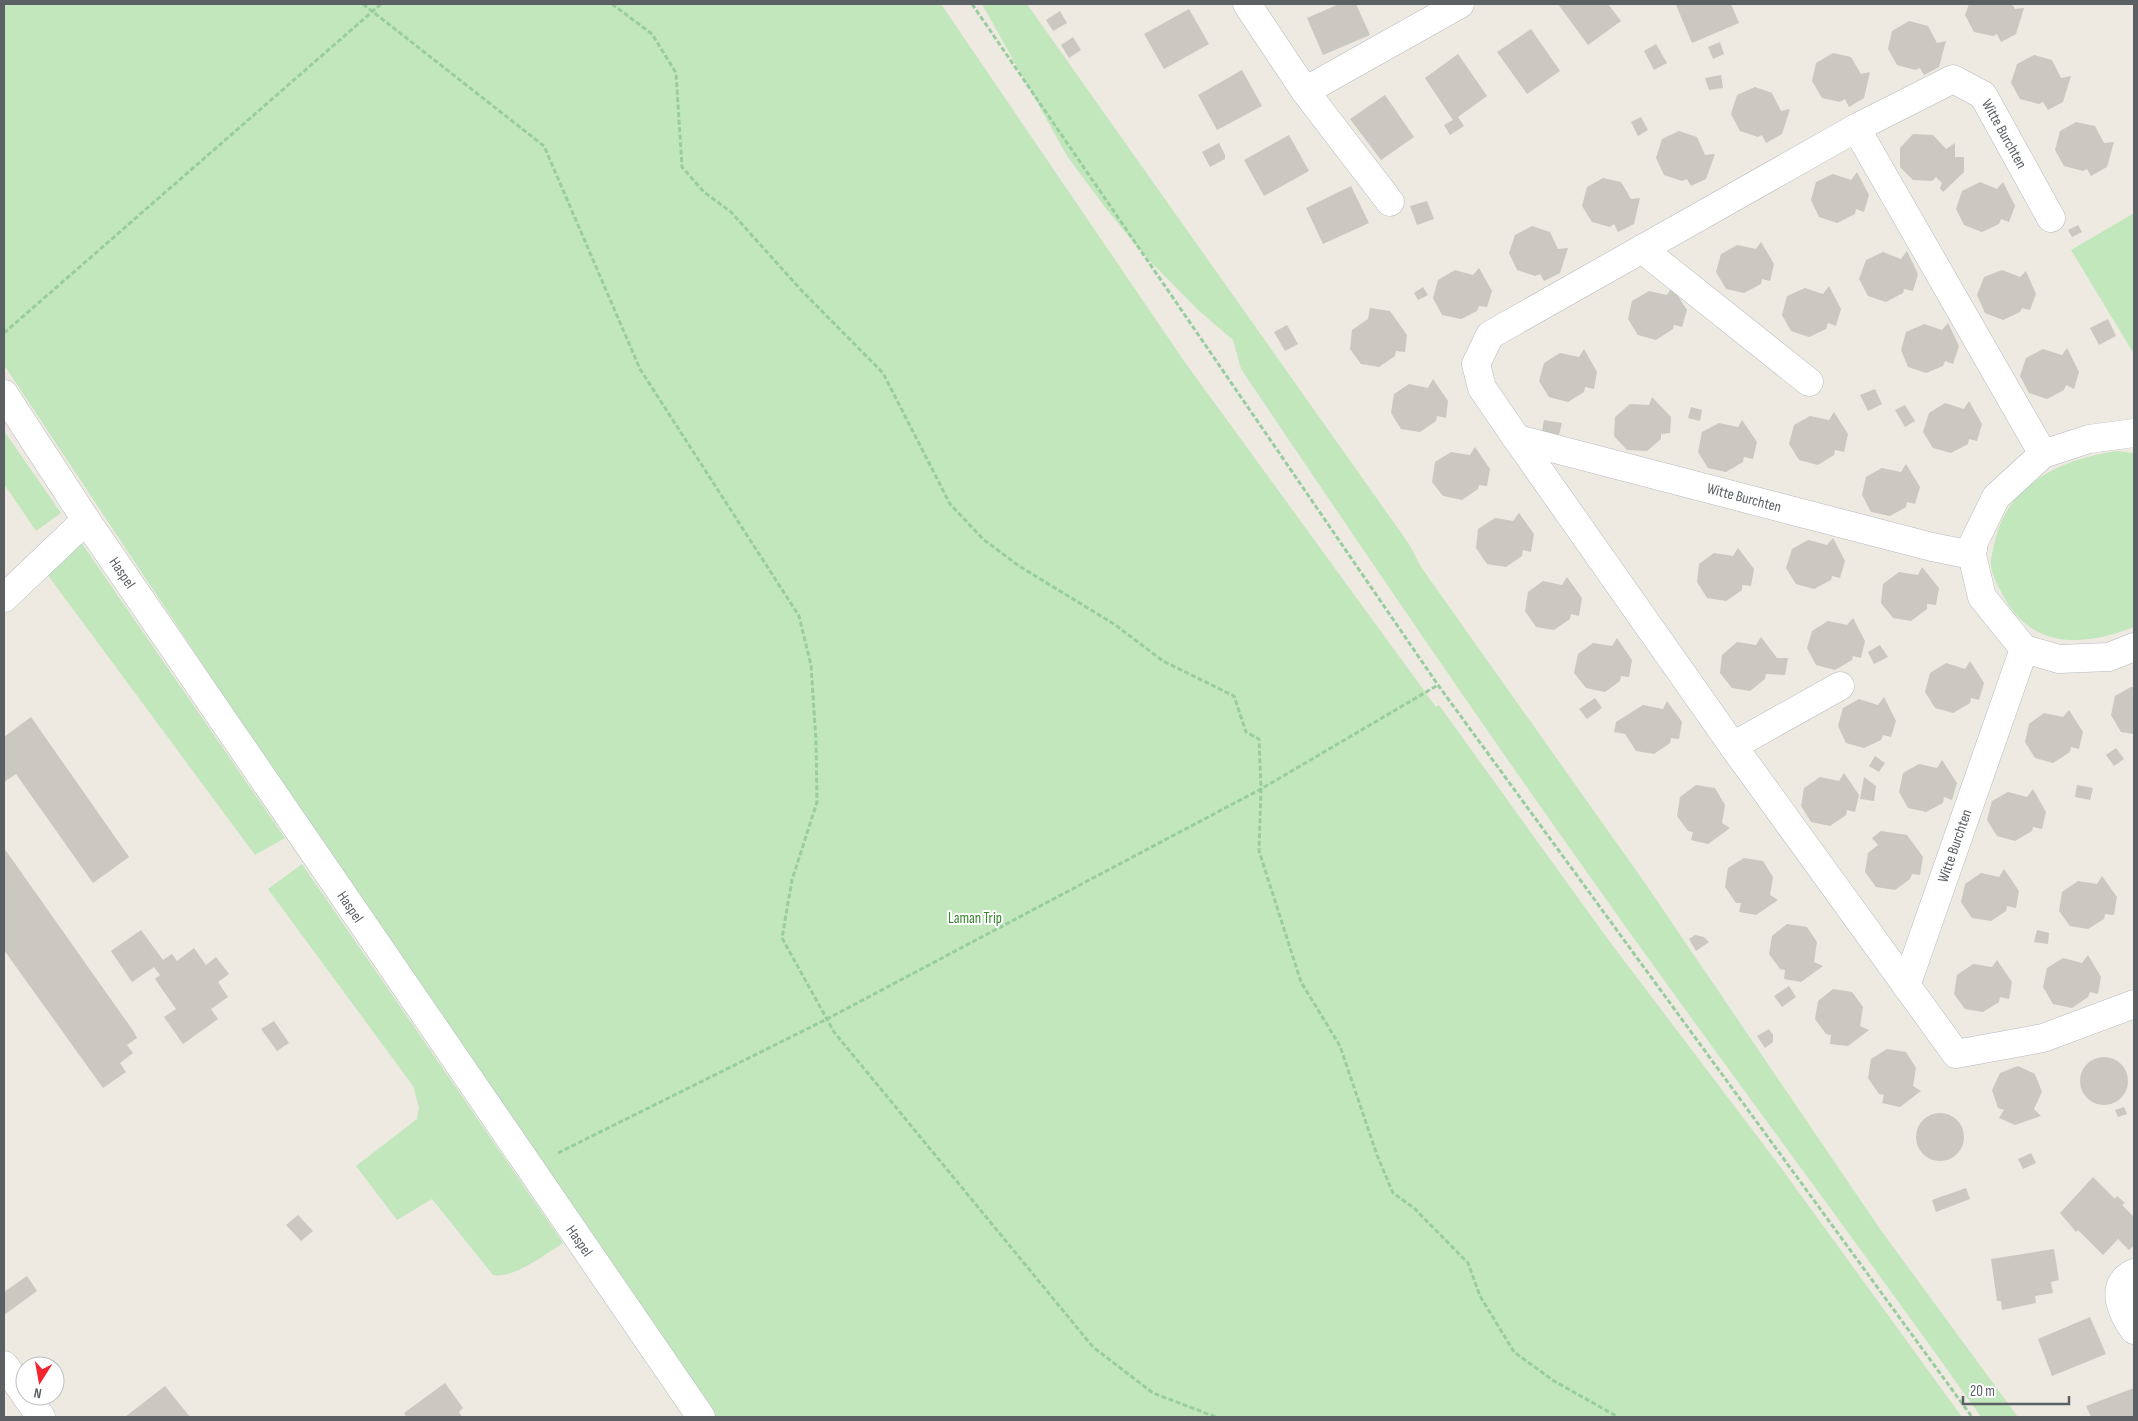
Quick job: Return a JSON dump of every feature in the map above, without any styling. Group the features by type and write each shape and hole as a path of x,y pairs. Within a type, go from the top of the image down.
{"street":[{"path":"1248,4 1305,91 1390,202"},
{"path":"1305,91 1460,4"},
{"name":"Witte Burchten","path":"2051,218 1983,95 1954,79 1856,128 1490,335 1476,364 1482,388 1517,439 1733,746 1956,1054 2043,1038 2134,1004"},
{"path":"1856,128 2043,454"},
{"path":"1642,250 1810,382"},
{"name":"Haspel","path":"4,394 86,520 701,1417"},
{"path":"2134,433 2089,439 2043,454 1996,498 1974,542 1972,555 1982,598 2024,649 2059,659 2109,657 2134,647"},
{"name":"Witte Burchten","path":"1517,439 1932,547 1972,555"},
{"path":"4,598 86,520"},
{"name":"Witte Burchten","path":"1906,986 2024,649"},
{"path":"1733,746 1840,686"},
{"path":"2134,1273 2124,1282 2119,1299 2125,1316 2134,1330"},
{"path":"4,1365 15,1380"},
{"path":"34,1406 41,1417"}],"path":[{"path":"363,4 544,146 640,369 799,616 811,665 816,741 817,802 792,880 782,938 834,1032 1093,1347 1153,1393 1216,1417"},
{"path":"4,333 381,4"},
{"path":"612,4 652,34 676,73 682,167 704,192 732,212 802,291 883,373 950,504 983,539 1019,566 1114,624 1163,661 1234,696 1246,732 1259,739 1261,789 1259,851 1301,982 1340,1046 1377,1155 1393,1193 1414,1208 1468,1263 1480,1296 1514,1352 1554,1381 1618,1417"},
{"path":"972,4 1438,685 1972,1417"},
{"path":"528,1167 827,1019 1261,789 1438,685"}],"green space":[{"name":"Laman Trip","path":"4,4 941,4 1184,361 1436,707 1439,705 1607,938 1779,1165 1962,1417 714,1417 314,832 4,365"},
{"path":"982,4 1027,4 1409,544 1421,567 1645,883 1880,1229 2018,1417 1981,1417 1625,926 1479,719 1241,369 1233,340 1198,310 1146,257 1107,210 1067,156"},
{"path":"2134,213 2134,354 2071,250"},
{"path":"4,431 61,513 36,531 4,484"},
{"path":"2117,451 2134,453 2134,627 2098,638 2080,640 2062,639 2046,635 2031,628 2017,616 2005,599 1995,578 1991,567 1991,560 2002,521 2012,504 2025,489 2041,477 2077,460"},
{"path":"76,535 285,838 255,855 38,562"},
{"path":"302,864 563,1243 529,1265 510,1273 493,1275 432,1199 397,1220 356,1166 417,1119 419,1107 413,1086 268,889"}],"building":[{"path":"1339,4 1356,4 1370,35 1323,55 1307,18"},
{"path":"1558,4 1608,4 1621,21 1588,45"},
{"path":"1731,4 1739,23 1692,43 1676,5"},
{"path":"1969,4 2012,4 2015,9 2024,8 2016,34 2001,42 1997,34 1993,36 1974,32 1965,15"},
{"path":"1189,9 1209,44 1164,69 1144,34"},
{"path":"1060,11 1067,23 1053,31 1046,20"},
{"path":"1909,21 1928,26 1937,43 1946,41 1939,67 1924,75 1920,68 1915,70 1897,65 1888,49 1892,31"},
{"path":"1531,29 1560,71 1527,94 1497,52"},
{"path":"1073,37 1081,50 1069,58 1061,45"},
{"path":"1720,42 1724,54 1713,59 1708,47"},
{"path":"1656,44 1667,63 1654,70 1644,51"},
{"path":"1833,53 1851,57 1861,74 1870,72 1864,98 1849,107 1845,99 1840,102 1822,98 1812,81 1816,63"},
{"path":"1458,54 1487,96 1458,117 1464,126 1450,135 1444,125 1453,120 1425,78"},
{"path":"2034,55 2052,60 2061,78 2071,76 2063,102 2048,110 2043,102 2039,104 2020,99 2011,83 2017,64"},
{"path":"1242,70 1262,106 1217,130 1198,95"},
{"path":"1721,75 1723,88 1709,90 1705,78"},
{"path":"1755,87 1772,93 1781,111 1790,109 1782,134 1766,143 1762,135 1758,137 1740,131 1731,114 1737,95"},
{"path":"1385,95 1414,137 1381,160 1350,119"},
{"path":"1641,117 1648,130 1638,136 1631,122"},
{"path":"2076,122 2095,126 2104,143 2114,142 2107,167 2091,176 2087,169 2083,171 2064,166 2055,150 2060,131"},
{"path":"1679,131 1697,137 1705,155 1715,154 1706,179 1691,186 1687,179 1682,181 1664,175 1656,158 1662,139"},
{"path":"1913,134 1933,135 1946,149 1955,143 1955,157 1964,157 1964,172 1943,192 1940,188 1942,183 1936,177 1932,181 1913,180 1900,167 1900,148"},
{"path":"1289,135 1309,171 1264,196 1244,160"},
{"path":"1219,143 1225,159 1210,167 1202,152"},
{"path":"1857,172 1869,195 1864,212 1856,209 1855,214 1837,223 1819,217 1811,200 1816,182 1833,174 1851,180"},
{"path":"1603,178 1621,182 1631,199 1640,198 1634,224 1618,232 1614,224 1610,227 1592,222 1582,206 1587,187"},
{"path":"1980,182 1997,189 2003,182 2015,206 2009,222 2001,219 1999,224 1982,232 1964,225 1956,209 1962,191"},
{"path":"1351,186 1369,223 1323,244 1306,208"},
{"path":"1427,201 1434,219 1417,225 1410,206"},
{"path":"2078,225 2082,232 2072,237 2068,230"},
{"path":"1532,226 1550,232 1558,249 1568,248 1560,273 1544,281 1540,274 1535,276 1517,270 1509,253 1515,235"},
{"path":"1761,242 1774,264 1770,281 1762,279 1761,284 1744,293 1726,289 1716,272 1721,254 1737,245 1756,249"},
{"path":"1907,251 1918,274 1913,291 1904,289 1903,293 1886,302 1868,296 1859,279 1866,260 1883,252 1901,259"},
{"path":"1479,268 1492,291 1487,307 1479,306 1477,311 1461,319 1442,315 1433,298 1438,280 1455,270 1473,275"},
{"path":"2002,270 2020,277 2026,271 2036,294 2030,310 2022,308 2020,312 2003,320 1985,313 1977,295 1984,277"},
{"path":"1829,286 1841,309 1836,326 1828,323 1826,329 1809,337 1791,331 1782,315 1787,296 1805,288 1823,294"},
{"path":"1423,287 1428,295 1418,300 1414,293"},
{"path":"1672,287 1687,310 1682,327 1674,325 1673,329 1656,340 1638,335 1628,319 1632,301 1649,291 1667,295"},
{"path":"1370,308 1390,311 1407,335 1405,352 1396,351 1395,356 1379,367 1361,364 1350,349 1352,330 1368,319"},
{"path":"2108,319 2116,336 2099,345 2090,328"},
{"path":"1948,323 1959,346 1953,364 1945,361 1943,366 1926,373 1908,367 1901,350 1906,332 1924,324 1942,330"},
{"path":"1287,325 1298,344 1285,351 1274,332"},
{"path":"2067,348 2079,372 2074,389 2066,385 2064,390 2047,399 2029,393 2020,376 2026,358 2043,349 2062,355"},
{"path":"1584,349 1597,372 1594,389 1585,387 1584,392 1568,402 1549,397 1539,381 1544,363 1560,353 1579,357"},
{"path":"1433,379 1448,401 1446,418 1437,416 1436,421 1420,432 1401,429 1391,413 1394,394 1409,384 1428,388"},
{"path":"1875,389 1882,404 1868,411 1860,395"},
{"path":"1652,397 1671,417 1670,433 1661,434 1661,439 1647,451 1627,450 1614,436 1615,417 1630,404 1649,405"},
{"path":"1969,401 1982,424 1977,441 1969,439 1968,444 1951,453 1933,448 1923,432 1929,413 1945,403 1964,409"},
{"path":"1905,405 1915,421 1905,427 1895,410"},
{"path":"1691,407 1702,410 1700,421 1688,418"},
{"path":"1834,412 1848,434 1844,452 1835,450 1834,455 1818,465 1799,460 1789,444 1794,425 1810,416 1829,420"},
{"path":"1544,420 1562,423 1559,435 1542,431"},
{"path":"1742,420 1757,442 1753,459 1744,457 1743,462 1726,472 1708,468 1698,452 1702,432 1719,423 1738,427"},
{"path":"1475,447 1490,469 1487,486 1479,485 1478,489 1462,500 1443,496 1432,482 1435,462 1451,452 1470,455"},
{"path":"1906,464 1920,487 1915,504 1907,502 1906,507 1890,516 1871,512 1862,495 1866,477 1882,468 1901,472"},
{"path":"1519,513 1534,534 1531,552 1523,550 1522,556 1506,567 1487,564 1476,548 1478,529 1495,518 1513,521"},
{"path":"1833,538 1845,561 1840,578 1832,576 1831,580 1814,589 1796,584 1786,568 1792,549 1808,540 1827,545"},
{"path":"1738,548 1754,569 1751,586 1742,585 1742,590 1726,601 1707,598 1697,582 1699,564 1714,553 1733,556"},
{"path":"1922,567 1939,588 1936,605 1927,604 1927,609 1911,621 1893,618 1881,603 1883,584 1899,572 1918,575"},
{"path":"1567,577 1582,598 1579,616 1571,614 1570,619 1554,630 1536,627 1525,611 1528,592 1543,581 1562,585"},
{"path":"1853,618 1865,641 1861,658 1853,656 1852,660 1835,670 1816,665 1807,648 1812,631 1828,621 1847,625"},
{"path":"1761,637 1777,658 1788,658 1785,675 1766,674 1765,679 1750,691 1732,688 1720,673 1722,655 1737,642 1756,645"},
{"path":"1617,638 1632,660 1629,677 1621,676 1620,681 1605,692 1586,688 1574,673 1578,654 1593,643 1612,646"},
{"path":"1880,645 1888,657 1874,664 1868,652"},
{"path":"1970,661 1984,683 1979,700 1971,698 1970,703 1953,713 1935,708 1925,692 1930,673 1946,663 1965,669"},
{"path":"2134,687 2134,734 2121,732 2111,715 2115,696"},
{"path":"1884,697 1896,721 1891,737 1883,735 1881,740 1864,748 1846,743 1838,726 1843,708 1859,699 1878,705"},
{"path":"1595,698 1602,708 1587,719 1579,709"},
{"path":"1667,701 1682,722 1679,739 1671,738 1670,743 1654,754 1636,751 1625,734 1614,732 1616,722 1643,705 1663,709"},
{"path":"2069,710 2083,732 2079,749 2071,747 2070,752 2053,763 2035,758 2025,742 2029,724 2044,713 2063,717"},
{"path":"31,717 129,857 93,883 16,774 4,782 4,737"},
{"path":"2116,748 2124,759 2114,766 2106,755"},
{"path":"1875,756 1885,763 1879,772 1869,766"},
{"path":"1942,760 1957,783 1952,800 1944,797 1943,803 1926,812 1908,808 1899,792 1903,773 1919,764 1937,768"},
{"path":"1844,773 1859,795 1855,812 1847,810 1846,815 1830,826 1811,822 1801,806 1804,788 1820,777 1839,781"},
{"path":"1864,777 1876,786 1874,801 1860,799"},
{"path":"1696,785 1715,788 1725,805 1722,823 1730,828 1708,844 1691,840 1693,832 1688,831 1677,816 1680,797"},
{"path":"2077,785 2093,788 2090,800 2075,797"},
{"path":"2033,789 2046,812 2042,829 2033,827 2032,831 2015,841 1997,836 1987,820 1992,801 2008,792 2027,797"},
{"path":"1881,831 1907,835 1923,857 1920,875 1912,874 1910,879 1895,890 1876,887 1865,872 1868,853 1878,845 1872,838"},
{"path":"4,848 137,1038 127,1045 133,1053 120,1063 126,1072 103,1088 4,950"},
{"path":"1744,858 1763,861 1773,877 1770,895 1778,900 1756,915 1739,912 1741,903 1736,903 1725,887 1728,868"},
{"path":"2004,869 2019,891 2016,908 2007,906 2006,911 1991,921 1972,918 1961,902 1965,884 1981,873 1999,877"},
{"path":"2102,876 2117,897 2114,915 2105,914 2104,919 2088,929 2070,926 2059,911 2062,892 2078,881 2097,884"},
{"path":"1787,924 1807,927 1817,942 1814,962 1823,966 1801,982 1784,979 1785,970 1780,969 1769,954 1772,936"},
{"path":"141,930 163,960 172,954 177,961 194,948 206,965 216,957 229,974 218,982 228,997 211,1009 218,1019 183,1044 164,1017 176,1009 155,979 160,975 154,967 132,982 111,951"},
{"path":"2037,930 2049,933 2048,944 2034,942"},
{"path":"1695,935 1704,937 1709,942 1696,951 1689,939"},
{"path":"2088,955 2101,977 2098,994 2090,992 2088,997 2072,1008 2053,1004 2043,987 2047,968 2063,958 2082,963"},
{"path":"1997,960 2012,982 2009,999 2000,997 1999,1002 1983,1012 1965,1009 1954,994 1957,975 1973,964 1992,967"},
{"path":"1789,986 1796,997 1782,1007 1774,996"},
{"path":"1833,989 1852,992 1863,1007 1860,1026 1869,1030 1848,1046 1830,1044 1831,1035 1826,1034 1815,1019 1818,1001"},
{"path":"274,1021 289,1043 277,1051 261,1029"},
{"path":"1769,1029 1773,1035 1773,1042 1765,1048 1757,1036"},
{"path":"1887,1049 1906,1052 1916,1068 1913,1086 1921,1091 1900,1107 1882,1103 1884,1095 1879,1094 1868,1078 1871,1059"},
{"path":"2104,1057 2113,1059 2121,1064 2126,1072 2128,1081 2126,1090 2121,1098 2113,1103 2104,1105 2095,1103 2087,1098 2082,1090 2080,1081 2082,1072 2087,1064 2095,1059"},
{"path":"2018,1066 2035,1074 2042,1092 2034,1109 2041,1116 2015,1125 1999,1118 2004,1110 1998,1108 1992,1090 2000,1073"},
{"path":"2124,1107 2127,1114 2118,1117 2115,1110"},
{"path":"1940,1113 1949,1115 1957,1120 1962,1128 1964,1137 1962,1146 1957,1154 1949,1159 1940,1161 1931,1159 1923,1154 1918,1146 1916,1137 1918,1128 1923,1120 1931,1115"},
{"path":"2031,1153 2036,1163 2023,1169 2018,1159"},
{"path":"2093,1177 2115,1199 2117,1196 2125,1203 2122,1205 2134,1217 2134,1245 2129,1250 2118,1239 2103,1255 2078,1230 2076,1232 2060,1213"},
{"path":"1966,1188 1970,1199 1936,1212 1932,1200"},
{"path":"298,1215 313,1231 301,1241 286,1225"},
{"path":"2054,1249 2059,1280 2051,1282 2053,1293 2035,1296 2036,1303 2002,1310 2001,1301 1997,1301 1991,1259"},
{"path":"27,1276 37,1291 4,1315 4,1292"},
{"path":"2090,1317 2106,1354 2052,1376 2038,1339"},
{"path":"445,1383 463,1408 459,1412 462,1417 407,1417 404,1413"},
{"path":"165,1386 190,1417 125,1417"},
{"path":"2134,1388 2134,1417 2091,1417 2086,1406"}]}
